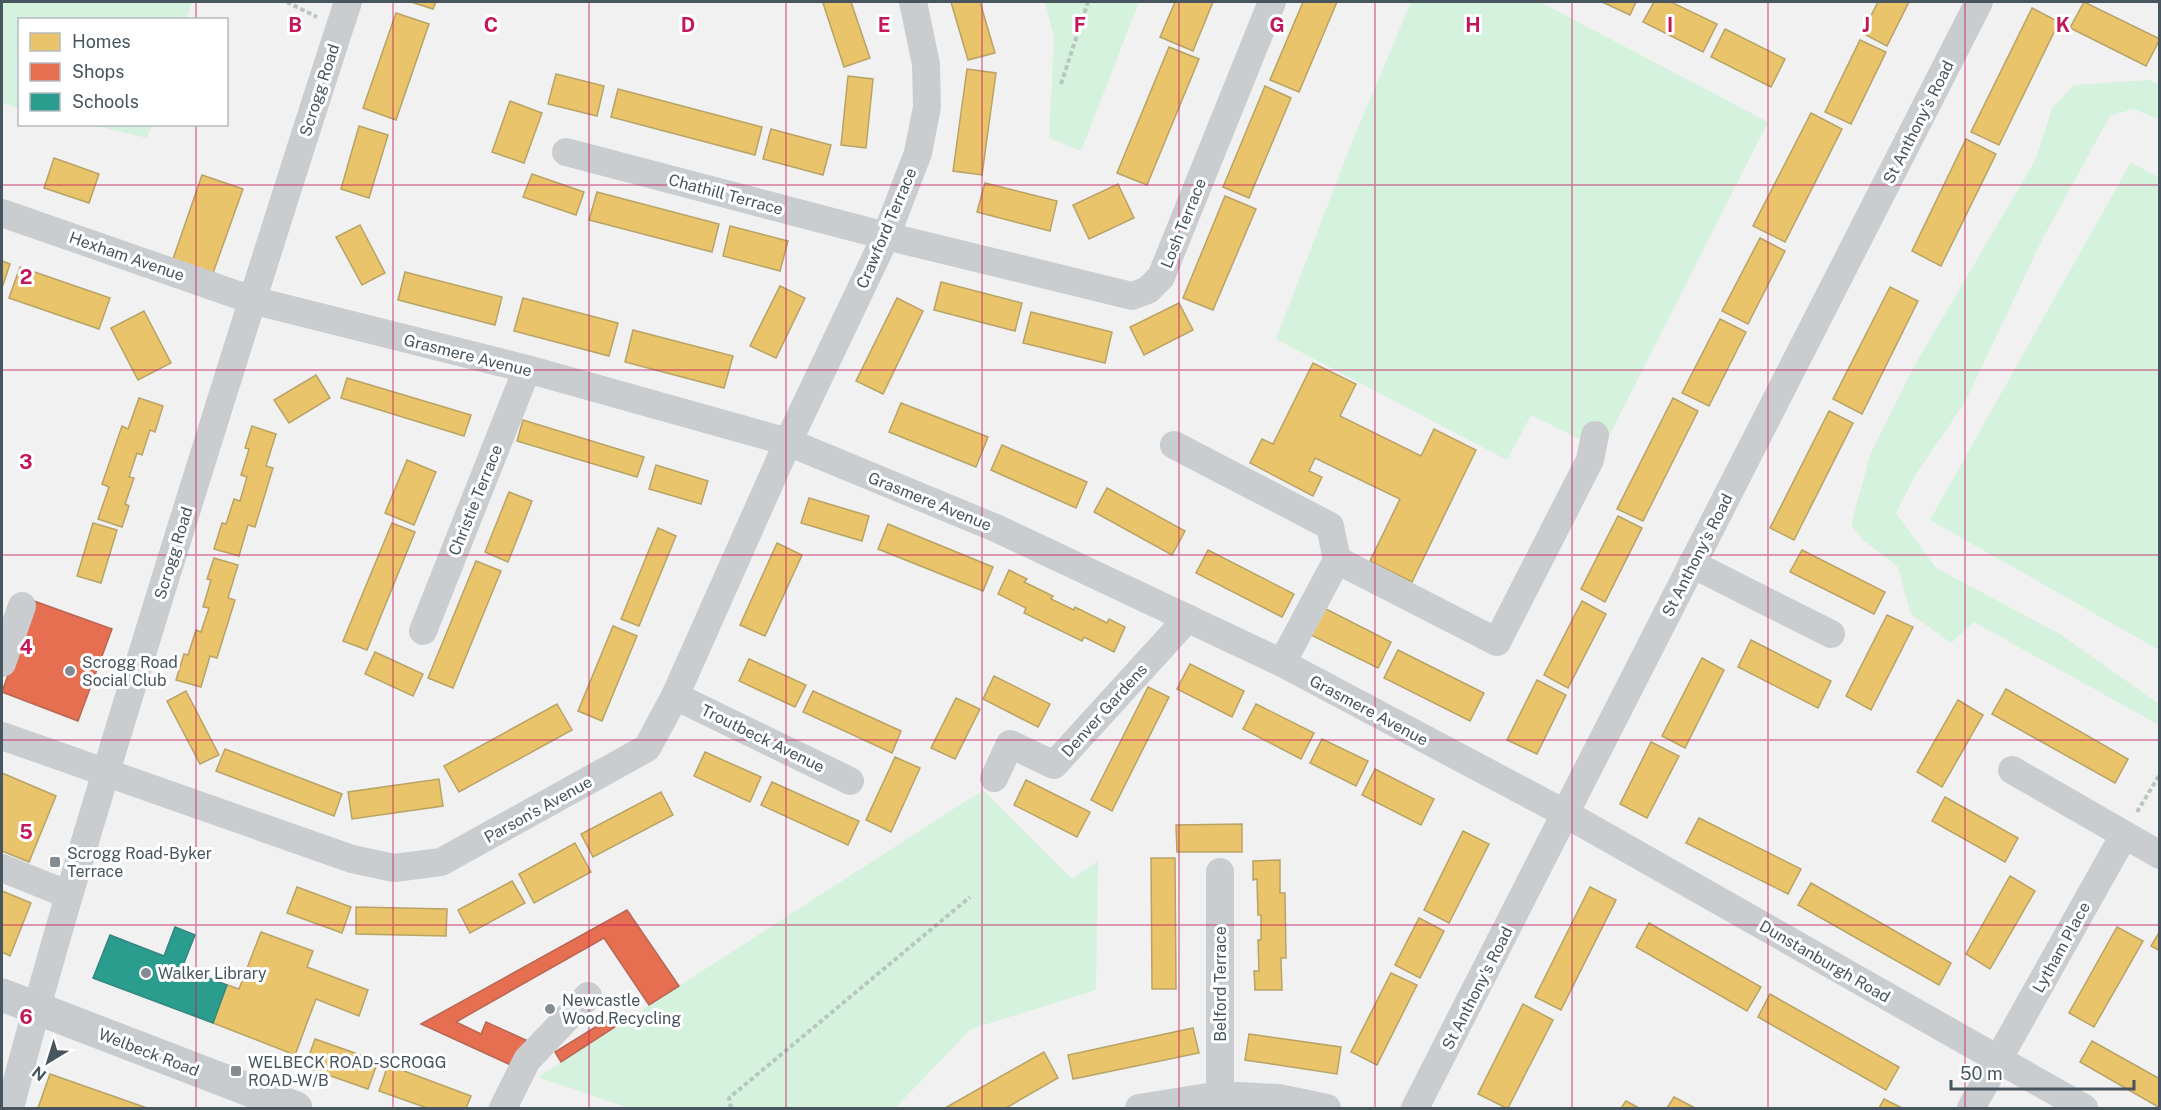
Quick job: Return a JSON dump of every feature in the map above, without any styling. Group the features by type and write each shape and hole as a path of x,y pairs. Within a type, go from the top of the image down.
{"main road":[{"name":"Welbeck Road","path":"2,995 296,1108"}],"street":[{"name":"Crawford Terrace","path":"788,442 886,236 918,153 927,107 926,64 913,2"},
{"name":"Losh Terrace","path":"886,236 1132,296 1148,290 1161,277 1169,259 1272,2"},
{"name":"St Anthony's Road","path":"1415,1108 1979,2"},
{"name":"Scrogg Road","path":"10,1108 36,1008 105,772 343,15"},
{"name":"Chathill Terrace","path":"566,152 886,236"},
{"name":"Hexham Avenue","path":"2,213 252,300"},
{"name":"Grasmere Avenue","path":"252,300 527,369 788,442 998,529 1188,618 1282,663 1566,814"},
{"name":"Christie Terrace","path":"423,631 527,369"},
{"path":"1337,560 1497,642 1590,460 1595,435"},
{"name":"Parson's Avenue","path":"2,736 352,859 394,868 441,862 647,748 675,696 788,442"},
{"path":"1174,445 1330,526 1337,560 1282,663"},
{"path":"1692,564 1831,634"},
{"path":"2,663 22,606"},
{"name":"Denver Gardens","path":"994,778 1010,744 1054,765 1188,618"},
{"name":"Troutbeck Avenue","path":"675,696 850,781"},
{"path":"2012,770 2160,855"},
{"name":"Dunstanburgh Road","path":"1566,814 2084,1108"},
{"name":"Lytham Place","path":"1971,1108 2124,835"},
{"path":"2,868 69,895"},
{"name":"Belford Terrace","path":"1220,872 1220,1095"},
{"path":"503,1108 527,1060 588,996"},
{"path":"1139,1108 1220,1095 1279,1098 1327,1108"}],"path":[{"path":"287,2 343,15"},
{"path":"1061,84 1088,2"},
{"path":"2124,835 2160,774"},
{"path":"731,1108 729,1098 970,897"}],"green space":[{"path":"2,2 192,2 186,18 18,18 18,108 2,103"},
{"path":"1045,2 1139,2 1081,151 1049,138 1054,38"},
{"path":"1411,2 1540,2 1768,122 1602,450 1531,415 1507,460 1276,339 1352,142"},
{"path":"2150,80 2159,85 2159,119 2133,109 2110,116 2043,238 1965,402 1916,474 1896,513 1936,568 2060,634 2159,704 2159,725 1974,622 1951,643 1911,614 1898,567 1863,540 1851,525 1870,455 1912,370 2036,159 2052,108 2074,85"},
{"path":"96,126 152,126 147,138"},
{"path":"2131,162 2159,178 2159,650 1930,520"},
{"path":"983,790 1072,879 1098,861 1096,990 971,1029 895,1108 629,1108 538,1077"}],"building: Homes":[{"path":"411,2 436,2 433,9"},
{"path":"851,2 870,58 844,67 823,3"},
{"path":"951,2 980,2 995,53 968,60"},
{"path":"1175,2 1213,2 1193,51 1160,37"},
{"path":"1303,2 1337,2 1299,92 1270,80"},
{"path":"1602,2 1636,2 1630,15"},
{"path":"1654,2 1671,2 1717,24 1703,52 1643,22"},
{"path":"1878,2 1909,2 1887,46 1862,33"},
{"path":"2084,2 2160,39 2146,66 2070,28"},
{"path":"2032,8 2059,22 1999,145 1971,132"},
{"path":"396,13 429,24 396,120 363,108"},
{"path":"1725,29 1785,59 1771,87 1711,57"},
{"path":"1860,40 1886,52 1851,124 1825,112"},
{"path":"1169,47 1199,59 1147,185 1117,173"},
{"path":"967,69 996,73 982,175 953,171"},
{"path":"556,74 604,86 597,116 548,104"},
{"path":"848,76 873,79 866,148 841,145"},
{"path":"1265,86 1291,98 1249,198 1223,187"},
{"path":"618,89 762,127 755,155 611,117"},
{"path":"510,101 542,113 524,163 492,152"},
{"path":"1811,113 1842,129 1785,242 1753,226"},
{"path":"359,126 388,135 369,198 341,189"},
{"path":"771,129 831,145 823,175 763,159"},
{"path":"1966,139 1996,154 1941,266 1912,251"},
{"path":"54,158 99,174 89,203 44,188"},
{"path":"532,174 584,192 576,215 523,197"},
{"path":"202,175 243,189 213,273 173,259"},
{"path":"985,183 1057,201 1050,231 977,212"},
{"path":"1118,184 1134,218 1089,239 1073,205"},
{"path":"597,192 719,224 712,252 589,220"},
{"path":"1225,196 1256,209 1213,310 1183,298"},
{"path":"360,225 385,273 362,285 336,237"},
{"path":"730,226 788,241 780,271 723,256"},
{"path":"1760,238 1785,251 1748,324 1722,311"},
{"path":"2,261 10,264 2,288"},
{"path":"20,267 110,298 99,329 9,298"},
{"path":"405,272 502,297 495,325 398,300"},
{"path":"941,282 1022,303 1015,331 934,310"},
{"path":"780,286 805,298 776,358 750,346"},
{"path":"1890,287 1918,301 1862,414 1833,399"},
{"path":"523,298 618,323 609,356 514,331"},
{"path":"897,298 923,311 883,394 856,381"},
{"path":"1179,303 1193,330 1144,355 1130,327"},
{"path":"144,311 171,363 138,380 111,328"},
{"path":"1031,312 1112,332 1105,363 1023,343"},
{"path":"1720,319 1746,332 1709,406 1682,393"},
{"path":"633,330 733,356 724,388 625,362"},
{"path":"1313,363 1356,384 1340,416 1421,456 1434,429 1476,450 1412,582 1370,561 1400,499 1315,458 1309,471 1322,477 1313,496 1250,463 1262,439 1273,444"},
{"path":"316,375 330,398 289,423 274,400"},
{"path":"347,378 471,415 464,436 341,398"},
{"path":"139,398 163,406 155,432 150,430 142,455 137,453 129,477 134,478 125,504 129,506 122,527 98,519 109,487 102,484 122,426 128,429"},
{"path":"1673,398 1698,411 1643,521 1617,509"},
{"path":"901,403 988,437 976,467 889,432"},
{"path":"1829,411 1853,423 1794,540 1770,528"},
{"path":"523,420 644,457 637,477 517,441"},
{"path":"252,426 276,434 266,466 273,468 255,527 248,525 239,556 214,549 222,523 226,524 234,499 240,501 247,477 241,475 249,449 245,448"},
{"path":"1002,445 1087,482 1076,508 991,470"},
{"path":"407,460 436,472 414,525 385,513"},
{"path":"656,465 708,481 701,504 649,489"},
{"path":"1107,488 1185,531 1172,555 1094,512"},
{"path":"509,492 532,501 508,562 485,552"},
{"path":"809,498 869,516 862,541 801,523"},
{"path":"1618,516 1642,528 1605,602 1581,589"},
{"path":"93,523 117,530 101,583 77,576"},
{"path":"392,523 415,532 367,650 343,641"},
{"path":"888,524 993,567 983,591 878,549"},
{"path":"658,528 676,536 639,626 621,619"},
{"path":"777,543 802,555 765,636 740,625"},
{"path":"1208,550 1294,594 1282,617 1196,573"},
{"path":"1802,550 1885,592 1874,614 1790,572"},
{"path":"214,558 238,565 228,598 235,600 217,658 210,656 201,687 176,680 184,654 188,655 196,630 201,632 209,608 203,607 211,580 207,579"},
{"path":"476,561 501,571 453,688 428,678"},
{"path":"1009,570 1027,579 1024,582 1053,596 1051,599 1074,610 1075,607 1107,623 1109,619 1125,627 1114,652 1084,637 1082,641 1024,613 1026,608 998,594"},
{"path":"1582,601 1606,614 1568,688 1544,675"},
{"path":"1324,608 1391,642 1378,668 1311,635"},
{"path":"1887,615 1913,627 1871,710 1846,696"},
{"path":"613,626 637,636 602,721 578,711"},
{"path":"1751,640 1831,681 1818,708 1738,667"},
{"path":"1398,650 1484,693 1470,721 1384,678"},
{"path":"375,652 423,674 413,696 365,674"},
{"path":"1702,658 1724,670 1685,748 1662,736"},
{"path":"749,659 806,685 795,707 739,681"},
{"path":"1190,664 1244,691 1232,717 1177,689"},
{"path":"994,676 1050,704 1038,727 983,699"},
{"path":"1537,680 1566,695 1537,754 1507,740"},
{"path":"1148,687 1169,697 1112,811 1091,800"},
{"path":"2006,689 2128,759 2115,783 1992,714"},
{"path":"186,691 219,755 200,764 167,701"},
{"path":"813,691 901,731 892,753 803,712"},
{"path":"956,698 980,709 955,759 931,748"},
{"path":"1958,700 1983,715 1942,787 1917,772"},
{"path":"557,704 572,730 459,792 444,766"},
{"path":"1256,704 1314,733 1301,759 1243,729"},
{"path":"1322,739 1368,761 1356,786 1310,763"},
{"path":"1651,742 1679,756 1647,818 1620,804"},
{"path":"225,749 342,794 334,816 216,771"},
{"path":"705,752 761,777 750,802 694,776"},
{"path":"895,757 920,768 891,832 866,820"},
{"path":"1375,769 1434,799 1421,825 1362,795"},
{"path":"2,773 56,796 29,862 2,851"},
{"path":"439,779 443,806 352,819 348,792"},
{"path":"1026,780 1090,812 1077,837 1014,805"},
{"path":"772,782 859,821 848,845 761,805"},
{"path":"661,792 673,815 593,857 581,834"},
{"path":"1945,797 2018,838 2005,862 1932,821"},
{"path":"1699,818 1801,869 1788,894 1686,843"},
{"path":"1242,824 1242,852 1177,852 1176,825"},
{"path":"1463,831 1489,844 1449,923 1424,910"},
{"path":"575,843 591,872 534,903 519,874"},
{"path":"1151,858 1175,858 1176,989 1152,989"},
{"path":"1280,860 1280,893 1285,893 1286,958 1281,958 1282,990 1255,990 1254,971 1259,971 1258,940 1261,940 1261,915 1258,915 1257,879 1253,880 1253,861"},
{"path":"2010,876 2035,891 1990,969 1966,954"},
{"path":"512,881 525,903 470,933 458,910"},
{"path":"1811,883 1951,963 1939,985 1798,905"},
{"path":"297,887 351,907 342,933 287,913"},
{"path":"1590,887 1616,900 1561,1010 1535,997"},
{"path":"2,891 31,903 10,956 2,952"},
{"path":"356,907 447,909 446,936 356,934"},
{"path":"1419,918 1444,931 1420,978 1395,965"},
{"path":"1649,923 1761,987 1747,1011 1636,947"},
{"path":"2117,927 2143,941 2094,1027 2069,1013"},
{"path":"2160,931 2160,951 2151,946"},
{"path":"261,932 313,951 307,967 368,990 359,1016 316,999 295,1055 213,1023 227,985 239,989"},
{"path":"1391,973 1417,985 1377,1065 1351,1052"},
{"path":"1770,994 1899,1067 1886,1090 1758,1017"},
{"path":"1523,1004 1553,1020 1506,1108 1478,1094"},
{"path":"1193,1028 1199,1053 1073,1079 1068,1055"},
{"path":"1249,1034 1341,1047 1337,1074 1245,1060"},
{"path":"315,1039 378,1061 368,1089 305,1067"},
{"path":"2092,1041 2160,1079 2160,1108 2080,1062"},
{"path":"1044,1052 1058,1078 1006,1108 945,1108"},
{"path":"388,1065 471,1096 466,1108 427,1108 379,1091"},
{"path":"50,1074 147,1108 38,1108"},
{"path":"1674,1097 1695,1108 1667,1108"},
{"path":"1884,1099 1902,1108 1879,1108"},
{"path":"1626,1101 1639,1108 1621,1108"}],"building: Shops":[{"path":"34,601 112,629 78,721 2,692"},
{"path":"627,910 679,986 649,1005 604,938 456,1022 481,1034 486,1022 526,1040 513,1066 421,1024"},
{"path":"618,1013 624,1021 561,1062 555,1052"}],"building: Schools":[{"name":"Walker Library","path":"175,927 195,935 182,968 227,985 213,1023 93,978 110,935 164,956"}],"place":[{"name":"Scrogg Road Social Club","path":"70,671"},
{"name":"Scrogg Road-Byker Terrace","path":"55,862"},
{"name":"Walker Library","path":"146,973"},
{"name":"Newcastle Wood Recycling","path":"550,1009"},
{"name":"WELBECK ROAD-SCROGG ROAD-W/B","path":"236,1071"}]}
